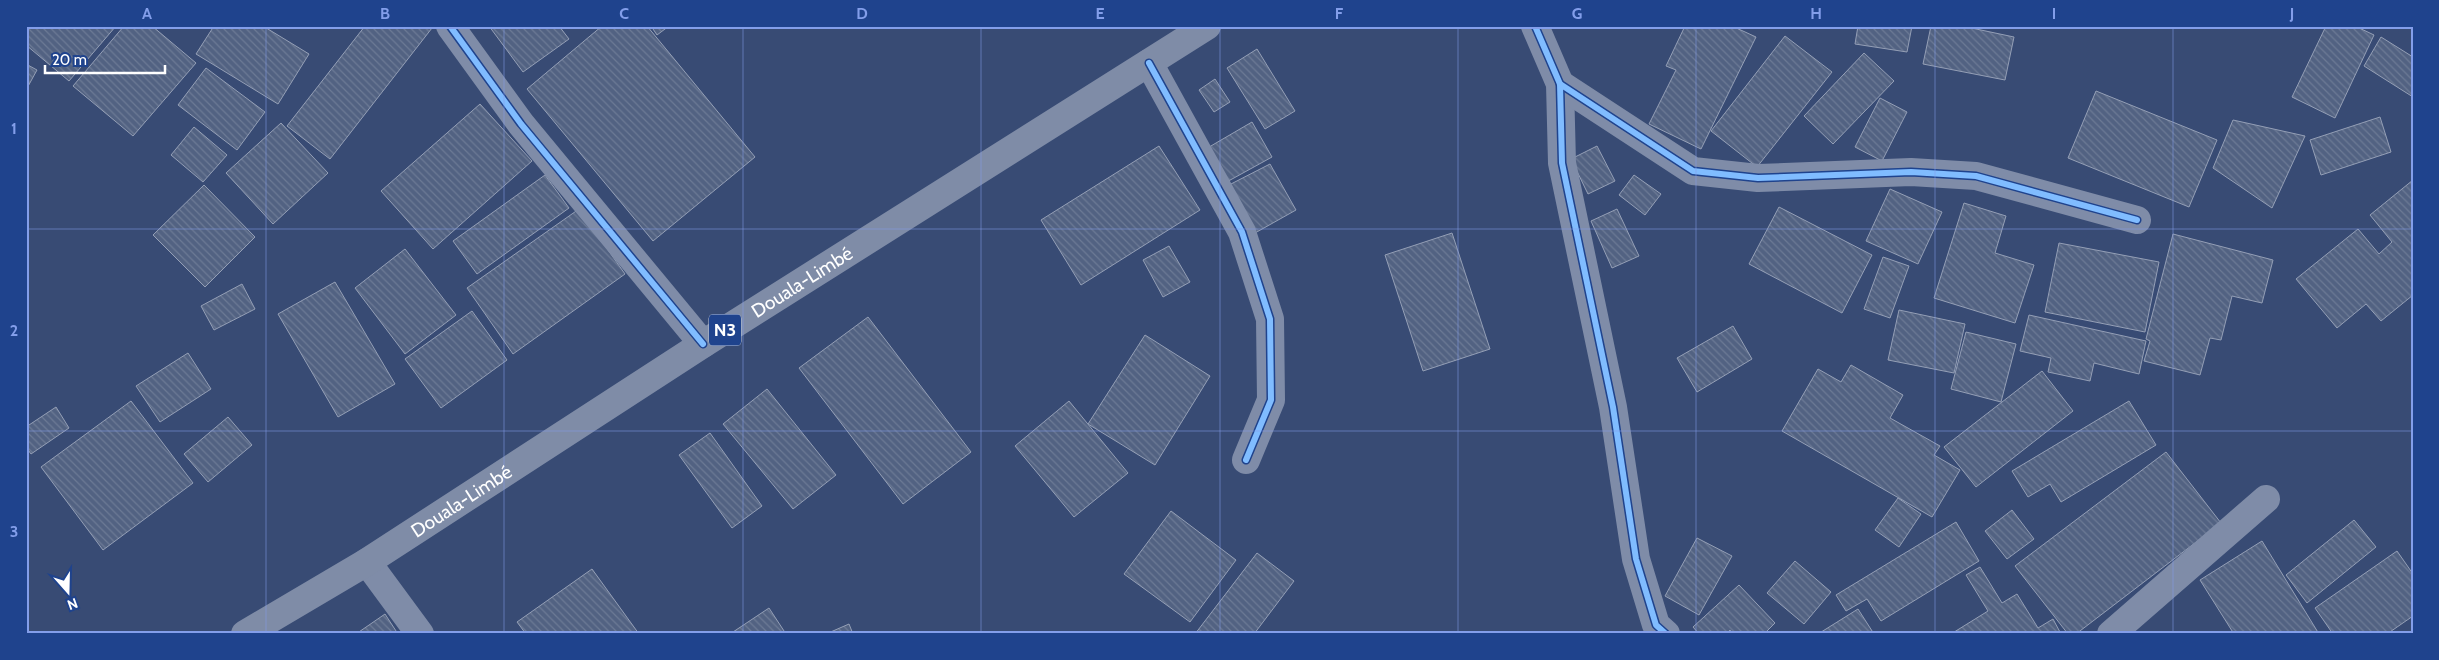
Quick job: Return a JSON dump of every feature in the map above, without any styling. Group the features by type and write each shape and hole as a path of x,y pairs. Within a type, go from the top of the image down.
{"highway":[{"name":"Douala-Limbé","path":"245,634 367,562 703,344 1207,26"}],"street":[{"path":"450,26 521,124 703,344"},
{"path":"1535,26 1560,84 1562,162 1613,407 1636,559 1656,625 1666,634"},
{"path":"1149,63 1242,232 1270,320 1272,400 1246,460"},
{"path":"1560,84 1693,171 1758,178 1911,172 1976,176 2137,220"},
{"path":"2111,634 2266,499"},
{"path":"367,562 420,634"}],"building":[{"path":"26,26 116,26 69,81 26,45"},
{"path":"124,26 152,26 196,63 133,136 73,86"},
{"path":"214,26 263,26 309,54 278,104 196,54"},
{"path":"365,26 429,26 432,28 330,159 287,126"},
{"path":"489,26 559,26 569,39 523,72"},
{"path":"602,26 647,26 755,157 653,241 527,89"},
{"path":"651,26 669,26 657,35"},
{"path":"1685,26 1732,26 1756,37 1701,149 1649,124 1676,70 1666,66"},
{"path":"1858,26 1912,26 1907,52 1855,44"},
{"path":"1931,26 1962,26 2014,37 2005,80 1923,64"},
{"path":"2326,26 2355,26 2374,35 2335,118 2292,97"},
{"path":"1785,36 1832,72 1757,167 1711,131"},
{"path":"2381,37 2413,57 2413,97 2364,66"},
{"path":"1257,49 1295,111 1265,129 1227,68"},
{"path":"1864,53 1894,81 1833,144 1804,116"},
{"path":"26,64 37,70 26,90"},
{"path":"206,68 265,112 237,150 178,105"},
{"path":"1215,79 1230,102 1214,112 1199,90"},
{"path":"2096,91 2217,140 2189,207 2068,158"},
{"path":"1880,98 1907,112 1882,161 1855,147"},
{"path":"480,104 532,161 433,249 381,191"},
{"path":"2380,117 2391,152 2321,175 2310,140"},
{"path":"2233,120 2305,136 2272,208 2213,168"},
{"path":"1252,122 1272,157 1223,184 1204,150"},
{"path":"281,123 328,173 273,224 226,173"},
{"path":"194,127 227,155 203,182 171,155"},
{"path":"1159,146 1200,210 1081,285 1041,220"},
{"path":"1597,146 1615,181 1588,194 1571,159"},
{"path":"1270,164 1296,210 1255,233 1229,185"},
{"path":"545,175 569,208 477,274 453,241"},
{"path":"1634,175 1661,194 1645,215 1619,195"},
{"path":"2413,180 2413,295 2381,321 2366,304 2337,328 2296,279 2358,229 2379,254 2392,242 2370,215"},
{"path":"204,185 255,237 205,287 153,235"},
{"path":"1890,189 1942,212 1918,264 1866,241"},
{"path":"1964,203 2006,216 1995,253 2034,265 2015,323 1934,298"},
{"path":"1779,207 1872,255 1842,313 1749,264"},
{"path":"579,209 625,274 513,354 467,288"},
{"path":"1617,209 1639,256 1612,268 1591,221"},
{"path":"1452,233 1490,349 1423,371 1385,255"},
{"path":"2173,234 2273,260 2262,303 2232,296 2221,340 2210,338 2200,375 2144,361 2150,341 2146,339"},
{"path":"2059,243 2159,262 2145,332 2045,312"},
{"path":"1169,246 1190,282 1163,297 1143,260"},
{"path":"405,249 456,315 405,354 355,288"},
{"path":"1883,257 1909,266 1890,318 1864,309"},
{"path":"335,282 395,384 338,417 278,314"},
{"path":"242,284 255,309 214,330 201,306"},
{"path":"1899,310 1965,324 1954,373 1888,360"},
{"path":"472,311 507,360 441,408 405,359"},
{"path":"2029,315 2146,341 2139,374 2094,363 2090,381 2048,372 2051,358 2020,351"},
{"path":"868,317 971,452 903,504 799,368"},
{"path":"1733,326 1752,359 1697,392 1677,358"},
{"path":"1966,332 2016,344 2001,402 1951,389"},
{"path":"1145,335 1210,376 1155,465 1088,424"},
{"path":"188,353 211,389 160,422 136,386"},
{"path":"1851,365 1903,395 1890,418 1940,446 1934,455 1960,470 1932,517 1782,431 1818,369 1841,382"},
{"path":"2042,371 2073,411 1976,487 1944,447"},
{"path":"767,389 836,475 793,509 723,424"},
{"path":"131,401 193,483 103,550 41,467"},
{"path":"1069,401 1128,473 1074,517 1015,446"},
{"path":"2129,401 2156,445 2061,502 2050,484 2028,497 2012,471"},
{"path":"56,407 69,428 31,454 26,447 26,427"},
{"path":"228,417 252,445 208,482 184,454"},
{"path":"710,433 762,506 732,528 679,455"},
{"path":"2166,452 2221,523 2076,634 2068,634 2015,566"},
{"path":"1898,498 1921,514 1899,547 1875,530"},
{"path":"2012,510 2034,539 2007,559 1985,531"},
{"path":"1171,511 1236,560 1190,622 1124,574"},
{"path":"2354,520 2376,547 2307,603 2286,575"},
{"path":"1956,522 1979,561 1881,621 1867,599 1846,611 1836,595"},
{"path":"1697,538 1732,556 1699,615 1665,596"},
{"path":"2262,541 2319,634 2234,634 2200,580"},
{"path":"2397,551 2413,574 2413,616 2387,634 2333,634 2315,608"},
{"path":"1257,553 1294,581 1254,634 1195,634"},
{"path":"1795,561 1831,592 1804,624 1767,593"},
{"path":"1980,567 2002,603 2017,594 2038,628 2053,619 2061,634 1951,634 1988,611 1966,575"},
{"path":"592,569 639,634 526,634 517,622"},
{"path":"1739,585 1775,623 1764,634 1733,634 1730,630 1726,634 1699,634 1693,627"},
{"path":"769,608 786,634 730,634"},
{"path":"1858,609 1874,634 1818,634"},
{"path":"385,614 398,634 356,634"},
{"path":"849,624 853,634 826,634"}],"cycle path":[{"path":"450,26 521,124 703,344"},
{"path":"1535,26 1560,84 1562,163 1613,407 1636,559 1656,625 1666,634"},
{"path":"1149,63 1242,232 1270,319 1271,400 1246,460"},
{"path":"1560,84 1693,171 1758,178 1911,172 1976,176 2137,220"}]}
